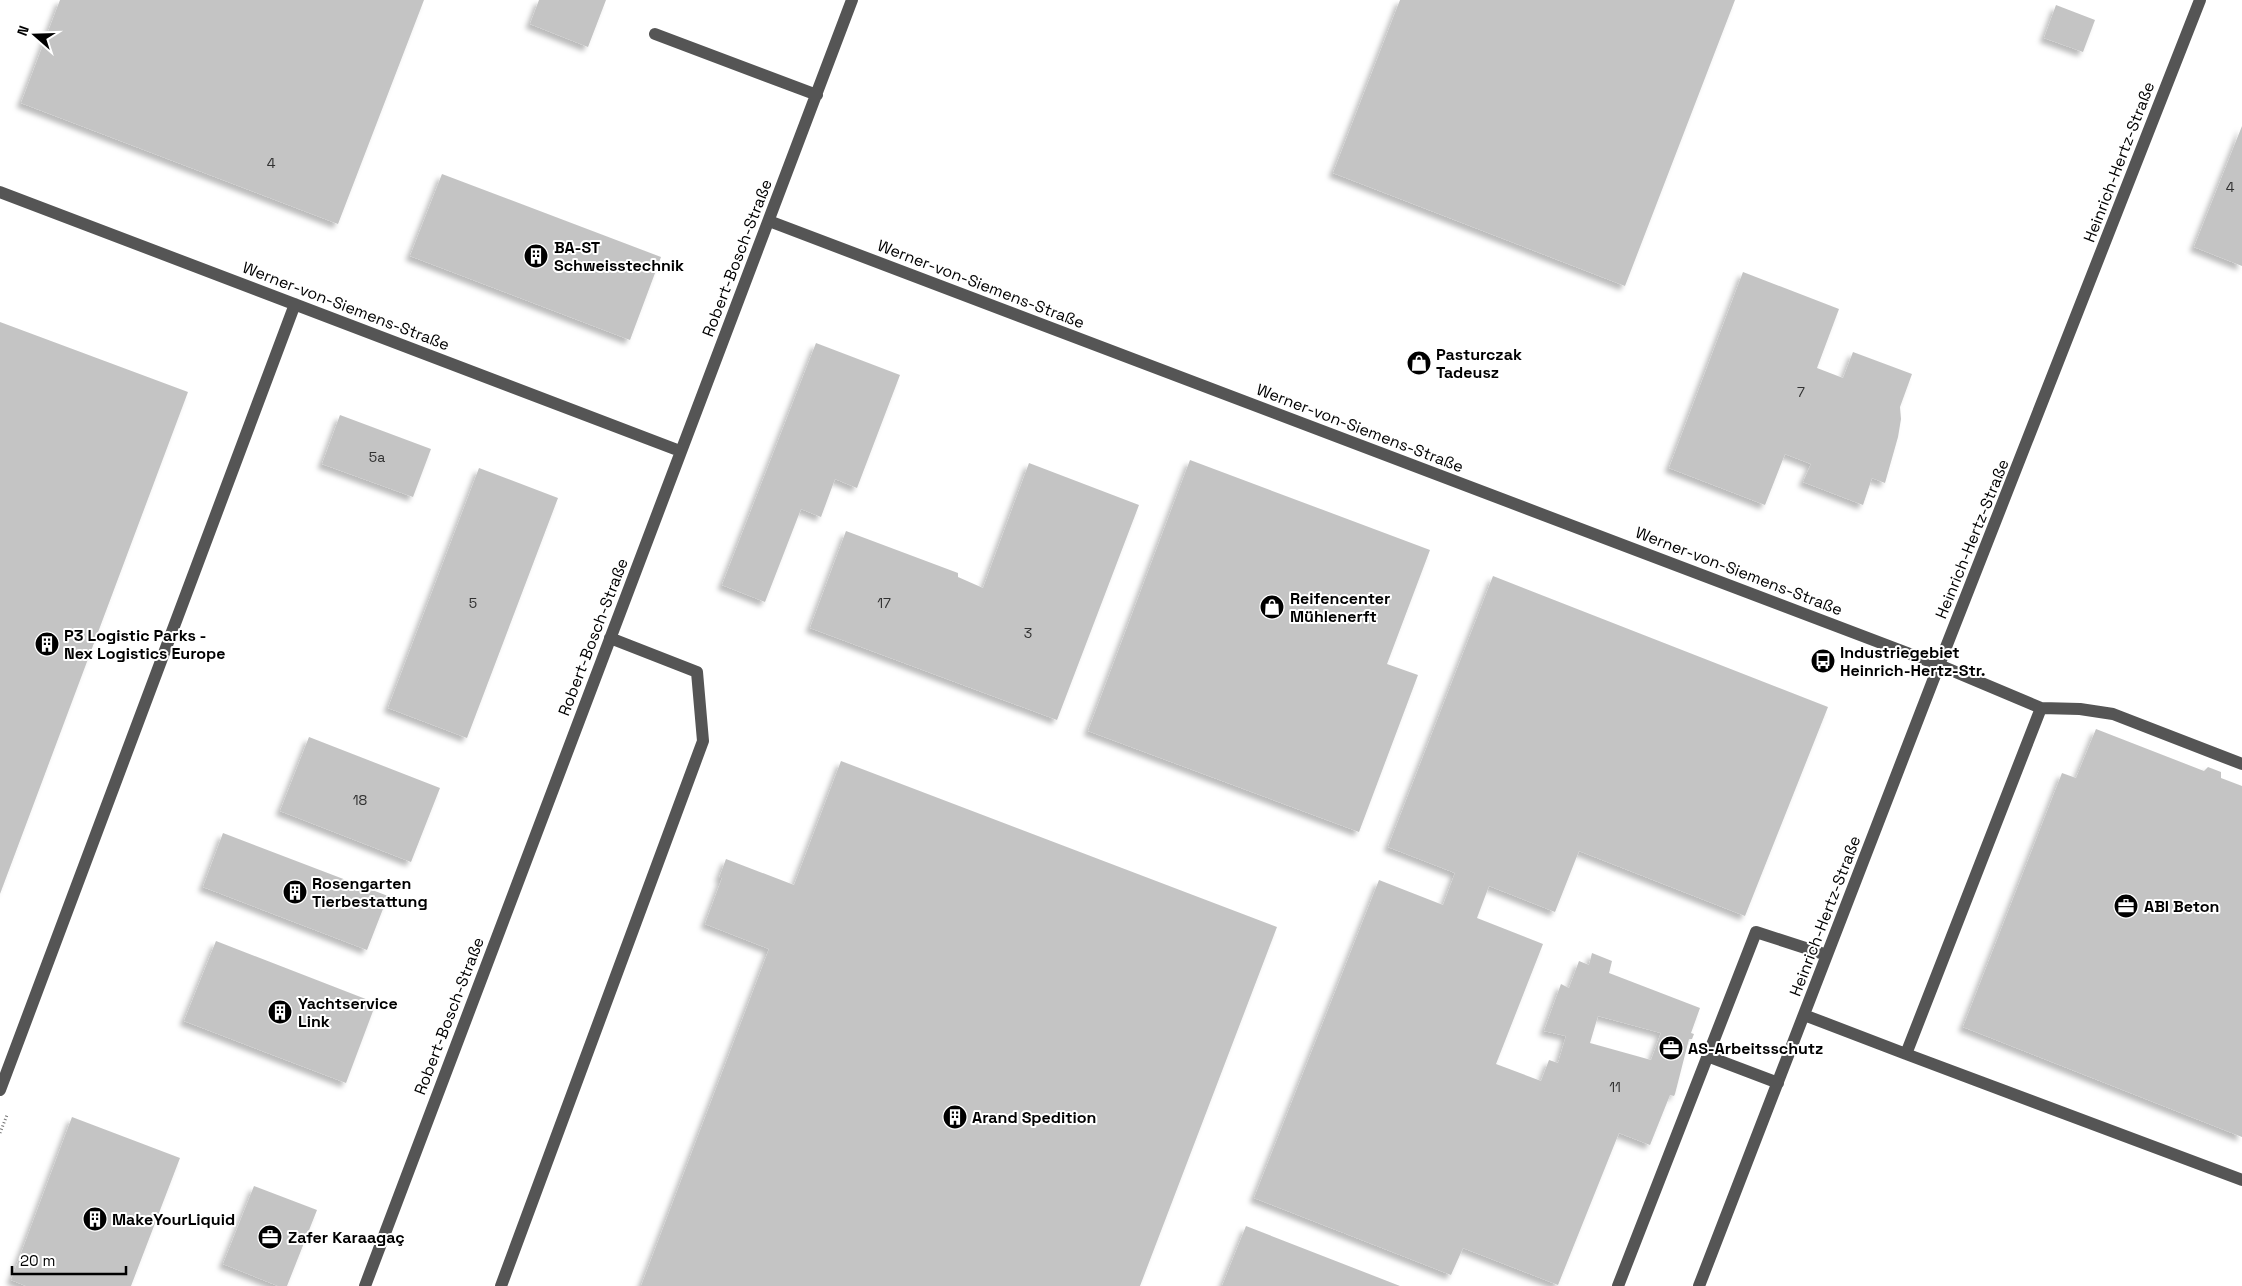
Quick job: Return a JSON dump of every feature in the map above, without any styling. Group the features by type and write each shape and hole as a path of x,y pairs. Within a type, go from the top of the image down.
{"street":[{"name":"Robert-Bosch-Straße","path":"365,1286 852,0"},
{"name":"Heinrich-Hertz-Straße","path":"1699,1286 1939,665 2200,0"},
{"path":"655,34 817,95"},
{"name":"Werner-von-Siemens-Straße","path":"0,192 680,451"},
{"name":"Werner-von-Siemens-Straße","path":"769,221 1939,665 2041,708"},
{"path":"0,1090 296,304"},
{"path":"501,1286 703,741 697,672 610,638"},
{"path":"1906,1054 2041,708 2080,709 2113,714 2242,764"},
{"path":"1618,1286 1756,932 1828,956"},
{"path":"1804,1015 2242,1180"},
{"path":"1707,1056 1778,1083"}],"building":[{"path":"60,0 424,0 338,224 21,103"},
{"path":"539,0 606,0 588,47 530,24"},
{"path":"1400,0 1735,0 1625,286 1333,173"},
{"path":"2056,5 2095,20 2083,52 2044,38"},
{"path":"2242,126 2242,266 2194,247"},
{"name":"BA-ST Schweisstechnik","path":"442,174 661,257 630,340 410,256"},
{"path":"1743,272 1839,309 1817,368 1843,378 1853,352 1912,374 1900,407 1901,419 1898,437 1885,483 1872,478 1863,505 1803,482 1811,464 1785,454 1765,505 1669,468"},
{"name":"P3 Logistic Parks - Nex Logistics Europe","path":"0,322 188,392 0,894"},
{"path":"816,343 900,375 857,488 835,479 821,517 801,509 765,602 722,585"},
{"path":"340,415 431,449 413,497 322,464"},
{"name":"Reifencenter Mühlenerft","path":"1190,460 1430,550 1387,664 1418,675 1359,832 1088,731"},
{"path":"1029,463 1139,505 1057,720 810,628 846,531 958,573 958,577 983,588"},
{"path":"479,468 558,498 467,738 388,708"},
{"path":"1493,576 1828,707 1745,916 1579,851 1555,912 1489,886 1477,918 1543,944 1496,1064 1541,1081 1549,1060 1558,1063 1566,1036 1544,1031 1561,984 1569,988 1579,961 1589,965 1592,953 1612,961 1609,973 1700,1008 1691,1033 1694,1034 1692,1039 1689,1039 1675,1094 1674,1096 1670,1095 1650,1145 1619,1133 1558,1285 1463,1248 1451,1275 1254,1198 1379,880 1443,905 1455,873 1388,847","holes":["1598,1016 1661,1033 1651,1060 1590,1043"]},
{"name":"ABI Beton","path":"2096,729 2204,771 2208,767 2221,772 2221,778 2242,786 2242,1137 1963,1027 2062,773 2076,778"},
{"path":"309,737 440,788 411,862 280,811"},
{"name":"Arand Spedition","path":"841,761 1277,927 1140,1286 641,1286 769,949 705,924 722,878 719,878 726,859 794,885"},
{"name":"Rosengarten Tierbestattung","path":"223,833 388,896 367,950 203,887"},
{"name":"Yachtservice Link","path":"216,941 376,1003 346,1083 184,1021"},
{"name":"MakeYourLiquid","path":"72,1117 180,1158 131,1286 26,1286 11,1280"},
{"name":"Zafer Karaagaç","path":"254,1186 317,1210 287,1286 278,1286 223,1264"},
{"path":"1246,1226 1400,1286 1222,1286"}],"place":[{"name":"BA-ST Schweisstechnik","path":"536,256"},
{"name":"Pasturczak Tadeusz","path":"1419,363"},
{"name":"Reifencenter Mühlenerft","path":"1272,607"},
{"name":"P3 Logistic Parks - Nex Logistics Europe","path":"47,644"},
{"name":"Industriegebiet Heinrich-Hertz-Str.","path":"1823,661"},
{"name":"Rosengarten Tierbestattung","path":"295,892"},
{"name":"ABI Beton","path":"2126,906"},
{"name":"Yachtservice Link","path":"280,1012"},
{"name":"AS-Arbeitsschutz","path":"1671,1048"},
{"name":"Arand Spedition","path":"955,1117"},
{"name":"MakeYourLiquid","path":"95,1219"},
{"name":"Zafer Karaagaç","path":"270,1237"}]}
